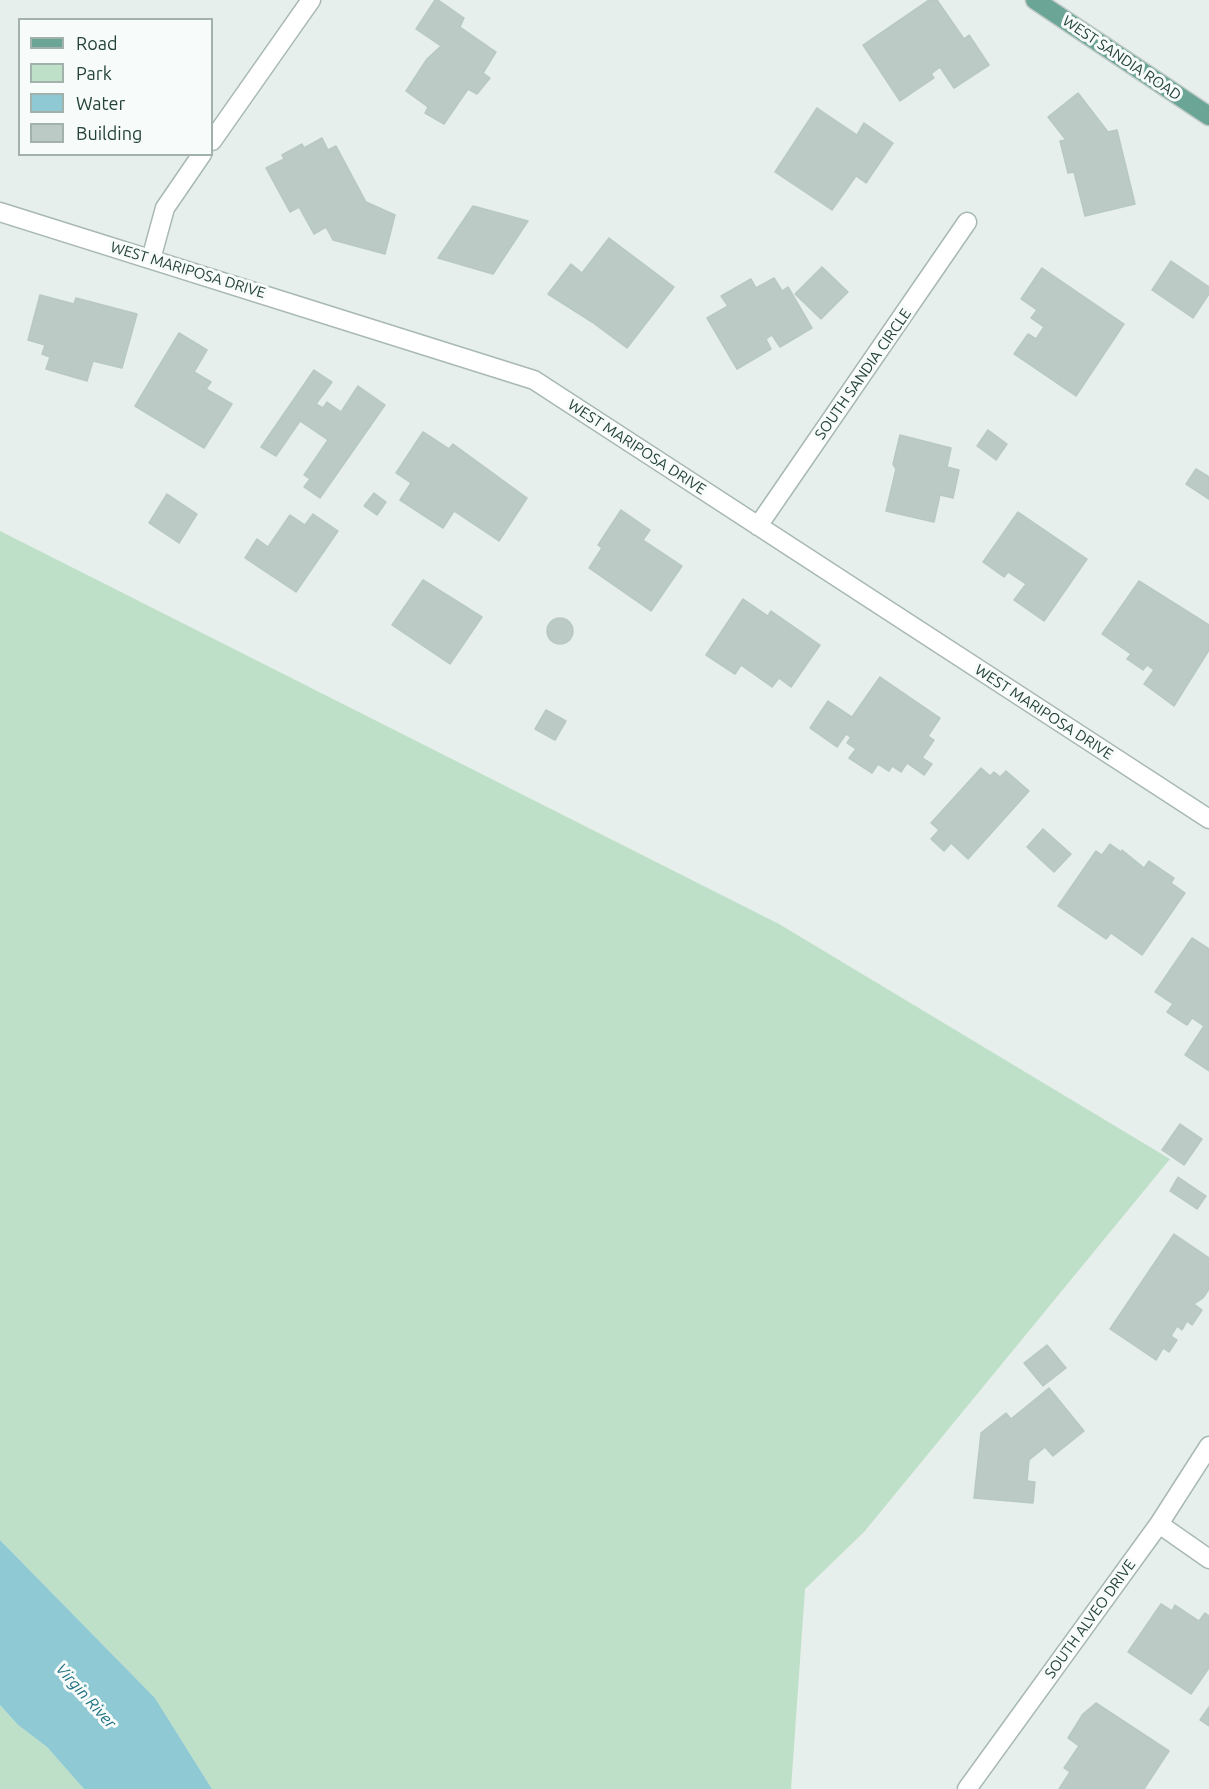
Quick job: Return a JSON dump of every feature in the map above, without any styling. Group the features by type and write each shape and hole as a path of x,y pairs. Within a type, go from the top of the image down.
{"main road":[{"name":"WEST SANDIA ROAD","path":"1035,0 1207,111"}],"street":[{"path":"213,140 310,0"},
{"path":"151,259 165,208 201,156"},
{"name":"WEST MARIPOSA DRIVE","path":"0,212 534,380 1209,819"},
{"name":"SOUTH SANDIA CIRCLE","path":"758,526 967,222"},
{"name":"SOUTH ALVEO DRIVE","path":"967,1789 1159,1524 1209,1446"},
{"path":"1159,1524 1209,1559"}],"green space":[{"path":"0,531 779,924 1170,1159 864,1532 805,1589 791,1789 212,1789 155,1698 0,1540"},
{"path":"0,1705 18,1725 47,1747 84,1789 0,1789"}],"water":[{"name":"Virgin River","path":"0,1540 155,1698 212,1789 84,1789 47,1747 18,1725 0,1705"}],"building":[{"path":"435,0 464,18 460,27 496,52 483,73 490,78 477,94 468,89 444,124 425,113 428,107 406,91 427,59 441,46 416,29"},
{"path":"929,0 937,0 964,39 969,35 989,65 954,88 940,67 931,74 934,78 900,101 863,45"},
{"path":"1078,93 1108,132 1117,130 1135,204 1085,216 1074,172 1068,173 1060,141 1066,140 1048,117"},
{"path":"817,108 857,135 864,123 893,143 866,183 856,176 832,210 775,172"},
{"path":"322,138 328,150 336,146 366,202 395,215 385,254 333,240 326,227 314,234 299,207 290,212 266,168 284,159 282,155 302,144 304,148"},
{"path":"473,206 528,221 493,274 438,258"},
{"path":"609,238 674,287 627,348 548,294 571,264 582,273"},
{"path":"1171,261 1209,287 1209,294 1193,318 1152,290"},
{"path":"822,267 848,292 821,319 795,294"},
{"path":"1042,268 1124,324 1076,396 1014,354 1028,334 1036,339 1044,327 1031,318 1037,310 1021,299"},
{"path":"774,278 782,291 788,287 812,328 780,347 772,335 766,339 771,349 737,369 707,318 728,306 721,296 751,279 756,288"},
{"path":"40,295 74,304 76,298 137,314 122,368 93,361 87,381 46,369 50,357 42,354 45,345 28,340"},
{"path":"179,333 207,350 194,372 211,382 206,389 232,404 204,448 135,406"},
{"path":"314,370 332,382 316,404 323,408 327,402 341,412 358,386 385,405 320,498 304,487 310,479 304,475 328,440 300,421 276,456 261,447"},
{"path":"988,430 1007,444 996,460 977,446"},
{"path":"423,432 449,449 453,444 527,498 499,541 454,511 443,528 400,500 411,483 396,473"},
{"path":"900,435 951,448 947,467 959,470 953,498 940,495 934,522 886,511 896,469 893,464"},
{"path":"1196,469 1209,477 1209,499 1186,484"},
{"path":"374,493 386,502 377,515 364,506"},
{"path":"167,494 197,514 179,543 149,523"},
{"path":"621,510 650,530 643,540 682,566 651,611 589,568 602,548 598,545"},
{"path":"1018,512 1087,559 1044,621 1014,600 1026,584 1008,572 1004,577 983,562"},
{"path":"313,514 338,531 296,592 245,558 257,539 268,547 290,515 305,525"},
{"path":"423,580 482,617 450,664 392,625"},
{"path":"1139,581 1209,625 1209,650 1174,706 1144,684 1154,670 1147,665 1143,670 1127,659 1131,654 1102,634"},
{"path":"743,599 768,616 771,611 820,645 791,687 779,678 772,687 741,665 735,674 706,655"},
{"path":"560,618 569,622 573,631 569,640 560,644 551,640 547,631 551,622"},
{"path":"880,677 940,718 928,736 934,740 922,758 932,764 924,775 907,763 901,772 892,766 889,771 878,764 872,773 849,758 856,749 847,743 851,737 846,734 837,747 810,728 828,701 852,717"},
{"path":"546,710 566,721 555,740 535,729"},
{"path":"981,768 990,776 994,772 1000,777 1006,771 1029,791 968,859 951,843 944,851 931,839 939,830 931,823"},
{"path":"1043,829 1071,854 1054,872 1027,847"},
{"path":"1110,844 1121,852 1122,850 1144,868 1149,861 1174,878 1171,883 1185,893 1142,955 1111,933 1106,939 1058,906 1096,851 1102,855"},
{"path":"1192,938 1209,949 1209,1071 1185,1055 1204,1026 1192,1018 1187,1025 1167,1012 1173,1004 1155,992"},
{"path":"1180,1124 1202,1139 1184,1165 1162,1150"},
{"path":"1178,1177 1206,1196 1197,1209 1170,1191"},
{"path":"1174,1234 1209,1258 1209,1289 1203,1298 1194,1304 1202,1310 1192,1325 1187,1321 1182,1330 1177,1326 1171,1336 1177,1340 1169,1352 1163,1348 1156,1360 1110,1329"},
{"path":"1047,1345 1066,1368 1043,1386 1024,1363"},
{"path":"1049,1388 1084,1431 1053,1456 1045,1447 1029,1460 1027,1481 1035,1482 1033,1503 974,1498 981,1433 1006,1413 1011,1419"},
{"path":"1161,1604 1172,1611 1175,1605 1199,1621 1205,1613 1209,1616 1209,1668 1191,1694 1128,1652"},
{"path":"1096,1703 1169,1751 1144,1789 1059,1789 1070,1772 1064,1768 1079,1746 1068,1738 1083,1714"},
{"path":"1209,1707 1209,1726 1200,1720"}]}
